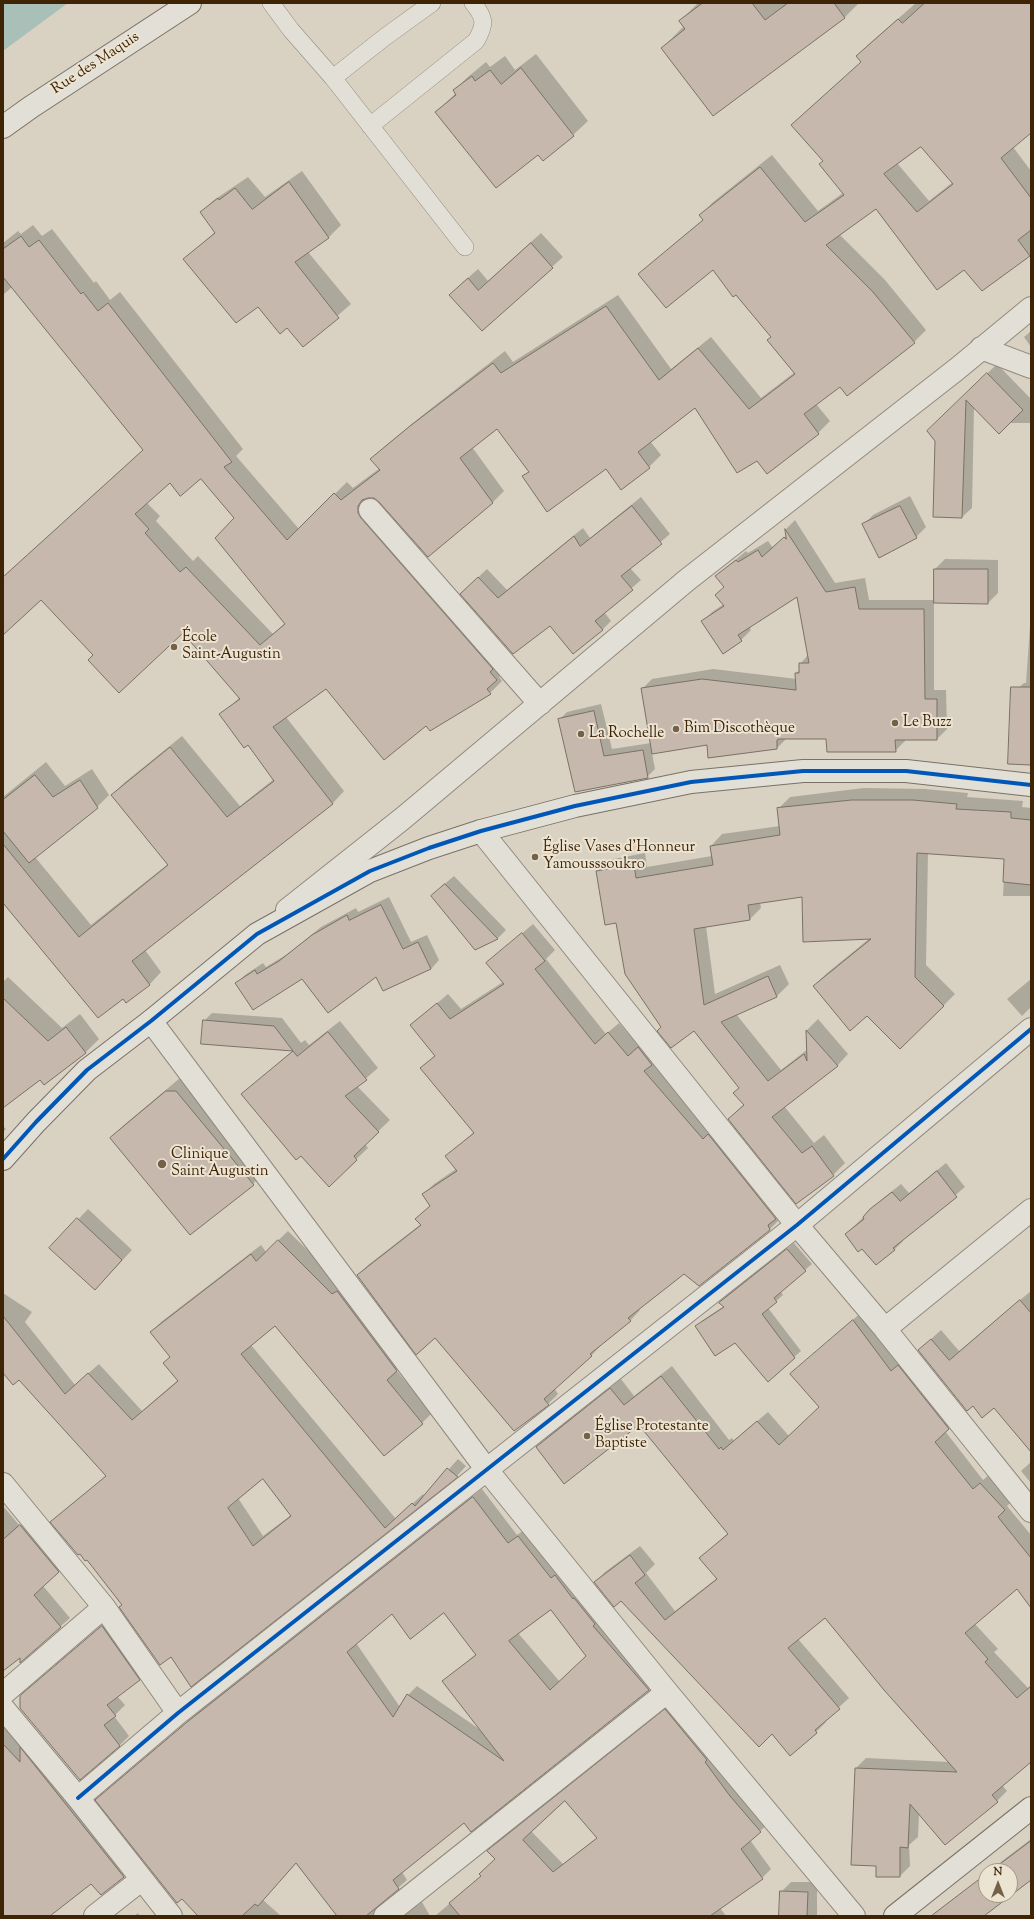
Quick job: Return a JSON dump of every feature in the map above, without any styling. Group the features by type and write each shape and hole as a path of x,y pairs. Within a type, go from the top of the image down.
{"street":[{"name":"Rue des Maquis","path":"3,127 38,102 190,3"},
{"path":"3,1159 36,1122 87,1070 151,1021 256,934 402,819 687,580 1031,308"},
{"path":"981,348 1031,367"},
{"path":"370,510 540,704"},
{"path":"256,934 370,871 429,848 481,831 575,806 691,782 803,771 906,771 1031,785"},
{"path":"481,831 797,1225 885,1329 1031,1511"},
{"path":"151,1021 487,1470 667,1692 854,1916"},
{"path":"78,1798 178,1713 797,1225 1031,1029"},
{"path":"885,1329 1031,1210"},
{"path":"3,1484 104,1607 178,1713"},
{"path":"3,1694 104,1607"},
{"path":"385,1916 667,1692"},
{"path":"3,1708 78,1798 141,1880 171,1916"},
{"path":"895,1916 1031,1808"},
{"path":"95,1916 141,1880"}],"lane":[{"path":"272,3 291,30 333,78 465,247"},
{"path":"333,78 385,37 432,3"},
{"path":"370,126 476,41 483,30 483,15 473,3"}],"water":[{"path":"3,3 68,3 3,51"}],"building":[{"path":"703,3 752,3 765,20 788,3 834,3 845,18 713,116 661,48 685,29 679,21"},
{"path":"925,3 1031,3 1031,133 1001,158 1031,198 1031,230 1018,240 1030,256 982,291 964,270 937,290 876,209 826,245 873,292 915,343 847,396 840,387 804,414 819,434 767,474 757,461 737,473 695,408 638,452 650,468 621,490 606,469 547,512 522,476 529,472 497,429 460,458 493,503 428,557 379,502 374,498 362,500 358,506 358,513 361,518 493,669 490,672 497,680 487,689 491,694 430,731 426,726 384,760 326,689 273,727 333,804 132,961 150,985 126,1003 123,999 98,1018 3,903 3,844 79,937 168,865 111,795 170,747 227,817 274,781 248,745 244,748 219,714 240,699 183,633 119,693 88,660 93,655 41,600 3,635 3,577 143,450 3,277 3,249 21,236 29,247 39,240 81,294 83,292 98,311 108,303 232,462 224,467 287,540 334,493 341,500 380,470 370,459 410,426 493,363 501,373 606,306 659,380 698,348 749,409 795,374 767,340 771,337 736,295 733,297 713,270 666,308 638,274 703,220 699,215 760,167 805,222 844,195 819,164 823,161 791,125 861,62 856,56 898,19 902,23","holes":["921,147 953,184 917,212 884,174","201,479 234,518 215,538 285,624 260,645 186,567 180,572 145,533 149,529 135,514 170,483 180,496"]},
{"path":"521,68 574,136 543,161 538,155 496,188 435,112 456,95 453,90 472,76 475,81 490,70 501,84"},
{"path":"289,182 329,238 295,262 339,318 303,347 287,328 280,334 258,307 236,323 183,259 215,233 200,212 218,198 219,200 235,188 252,209"},
{"path":"531,243 553,268 482,331 449,295 468,278 478,290"},
{"path":"987,373 1023,410 999,434 966,400 962,518 933,517 935,441 927,431"},
{"path":"632,506 662,544 621,576 633,590 595,621 603,630 573,654 550,626 513,654 460,594 478,577 498,598 574,536 580,546"},
{"path":"900,506 917,538 879,558 862,524"},
{"path":"785,529 826,592 855,587 859,609 924,609 925,699 937,699 937,740 895,740 896,752 827,752 826,739 779,739 777,740 777,749 708,758 707,745 652,754 641,688 702,679 796,690 795,673 799,673 799,663 809,663 797,597 738,635 742,641 723,654 701,621 724,606 715,595 724,587 715,576 736,560 738,562 758,550 762,557 784,537 786,539"},
{"path":"934,569 988,569 988,604 934,603"},
{"path":"1011,687 1031,687 1031,765 1008,764"},
{"path":"594,711 604,756 643,750 648,778 575,792 558,719"},
{"path":"35,775 53,797 80,780 98,808 29,863 3,831 3,800"},
{"path":"852,800 913,800 957,804 956,809 1011,812 1011,818 1031,820 1031,885 1003,882 1004,859 917,853 915,977 944,1006 900,1049 867,1016 850,1031 813,986 871,939 803,942 802,897 748,905 750,920 694,929 704,1005 768,976 777,997 721,1022 768,1081 804,1054 807,1061 806,1030 838,1066 772,1117 802,1153 812,1146 834,1176 796,1204 728,1119 744,1105 733,1093 739,1088 694,1031 671,1048 657,1031 661,1027 625,974 616,923 605,925 596,871 634,864 636,878 713,865 710,846 780,835 777,808"},
{"path":"445,884 498,939 475,950 431,896"},
{"path":"381,905 403,949 418,942 431,969 383,991 376,977 328,1013 302,979 253,1010 235,983 255,970 257,974 279,961 312,935 347,915 349,920"},
{"path":"522,933 545,961 535,969 595,1044 608,1032 628,1056 638,1047 652,1065 644,1071 703,1139 708,1134 776,1219 768,1225 770,1230 699,1286 684,1274 628,1318 631,1321 590,1354 592,1356 544,1399 549,1405 514,1431 435,1338 416,1355 357,1275 421,1225 415,1219 430,1206 422,1194 457,1171 445,1156 474,1133 420,1068 435,1056 410,1025 437,1003 450,1019 504,984 486,963"},
{"path":"3,998 48,1041 66,1027 86,1053 44,1085 40,1080 3,1108"},
{"path":"203,1020 274,1026 293,1051 201,1044"},
{"path":"328,1032 367,1080 345,1096 379,1132 354,1156 357,1160 329,1187 301,1156 296,1160 241,1094 293,1051 297,1056"},
{"path":"166,1091 176,1091 254,1185 190,1235 110,1138"},
{"path":"937,1171 957,1197 893,1248 895,1250 876,1265 862,1249 858,1252 845,1234 864,1219 863,1217 870,1209 892,1192 900,1201"},
{"path":"77,1218 122,1260 95,1290 49,1248"},
{"path":"278,1240 332,1294 337,1291 397,1371 387,1380 423,1424 384,1456 275,1326 241,1354 385,1528 412,1503 415,1506 447,1468 458,1477 191,1687 171,1657 160,1665 119,1607 122,1605 87,1560 85,1561 80,1554 78,1555 50,1522 106,1476 19,1380 13,1385 3,1373 3,1316 65,1394 88,1373 132,1420 178,1381 163,1363 170,1357 150,1332 251,1254 256,1261","holes":["263,1479 291,1516 253,1546 228,1508"]},
{"path":"787,1249 806,1271 774,1298 777,1302 762,1314 795,1358 768,1382 735,1343 715,1356 695,1326 724,1307 719,1303"},
{"path":"1020,1300 1031,1313 1031,1452 994,1408 982,1418 973,1406 967,1411 918,1350 931,1339 949,1360"},
{"path":"853,1320 891,1371 898,1365 949,1429 935,1442 973,1489 980,1483 1005,1510 998,1517 1031,1558 1031,1608 1017,1589 965,1633 988,1659 985,1662 1017,1698 1031,1686 1031,1762 992,1795 998,1802 945,1845 910,1804 908,1848 900,1847 900,1877 876,1877 876,1866 851,1865 855,1768 957,1772 884,1690 825,1618 788,1648 840,1709 815,1730 817,1733 790,1756 772,1734 759,1747 621,1601 614,1607 594,1582 630,1555 645,1575 635,1583 665,1620 717,1579 699,1558 728,1534 639,1425 564,1484 536,1447 610,1388 624,1405 661,1376 719,1449 721,1447 723,1450 757,1421 779,1445 819,1407 790,1374"},
{"path":"473,1497 508,1543 518,1536 551,1578 555,1575 573,1599 574,1598 595,1624 593,1626 649,1690 471,1832 464,1823 393,1880 399,1889 366,1916 337,1916 296,1863 258,1906 255,1904 242,1916 198,1916 182,1899 177,1903 95,1800 186,1723","holes":["551,1610 586,1656 550,1690 509,1641","444,1613 476,1655 442,1681 504,1761 407,1694 393,1717 347,1652 392,1614 410,1639"]},
{"path":"20,1525 59,1572 34,1595 61,1627 20,1663 20,1658 3,1671 3,1540"},
{"path":"102,1626 140,1680 107,1705 116,1716 104,1725 120,1746 80,1780 20,1708 20,1696"},
{"path":"665,1709 707,1760 705,1762 730,1796 761,1832 741,1849 763,1879 710,1916 460,1916 449,1903 481,1876 479,1874 495,1859 487,1851","holes":["565,1801 597,1838 553,1872 523,1840"]},
{"path":"3,1744 20,1762 20,1747 124,1877 101,1895 91,1884 50,1916 3,1916"},
{"path":"1031,1841 1031,1880 1018,1890 1018,1863 1002,1863"},
{"path":"978,1880 978,1903 1001,1903 984,1916 931,1916"},
{"path":"780,1891 808,1892 807,1916 779,1916"}],"cycle path":[{"path":"3,1159 36,1122 87,1070 151,1021 257,934 370,871 429,848 481,831 575,806 691,782 803,771 906,771 1031,785"},
{"path":"78,1798 178,1713 797,1225 1031,1029"}],"place":[{"name":"École Saint-Augustin","path":"174,647"},
{"name":"Le Buzz","path":"895,723"},
{"name":"Bim Discothèque","path":"676,729"},
{"name":"La Rochelle","path":"581,734"},
{"name":"Église Vases d'Honneur Yamousssoukro","path":"535,857"},
{"name":"Clinique Saint Augustin","path":"162,1164"},
{"name":"Église Protestante Baptiste","path":"587,1436"}]}
